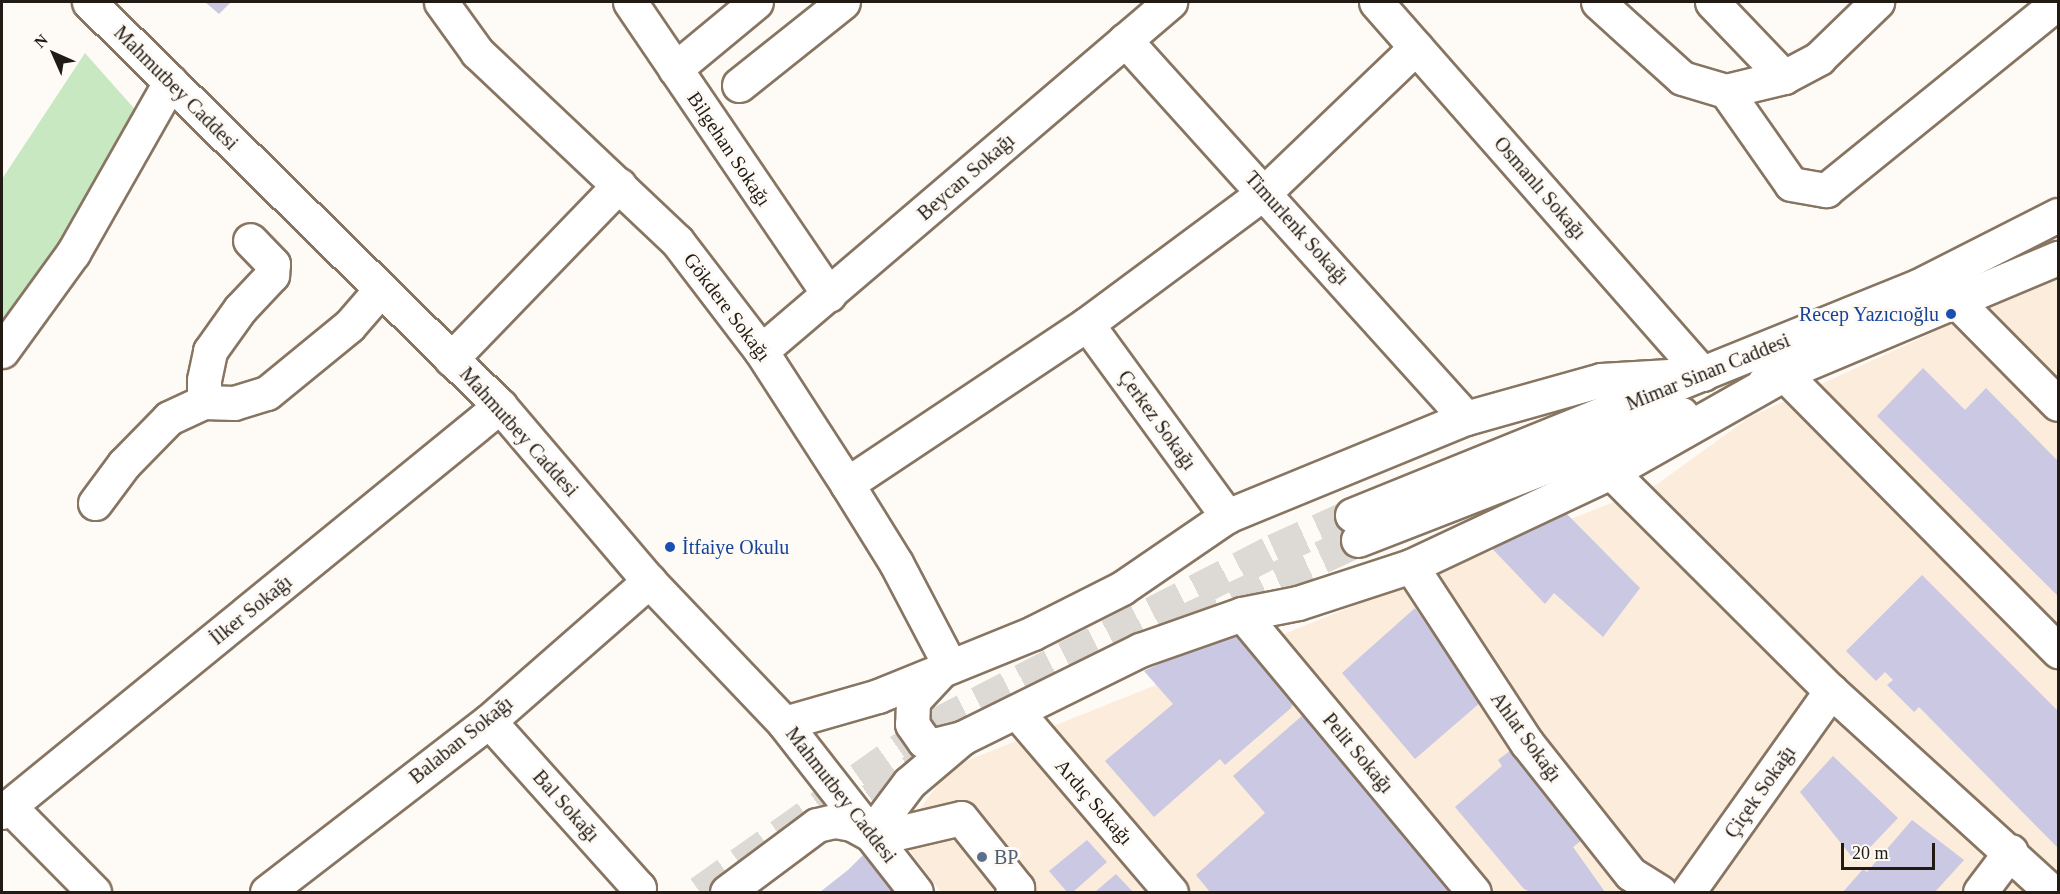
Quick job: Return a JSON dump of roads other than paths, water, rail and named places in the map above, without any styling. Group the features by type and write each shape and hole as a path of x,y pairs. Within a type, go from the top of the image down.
{"street":[{"name":"Mahmutbey Caddesi","path":"88,2 500,406 649,581 784,723 916,892"},
{"name":"Gökdere Sokağı","path":"441,2 477,52 677,241 761,351 847,484 896,563 949,664"},
{"name":"Bilgehan Sokağı","path":"630,2 829,295"},
{"path":"675,69 756,2"},
{"path":"739,85 843,2"},
{"name":"Beycan Sokağı","path":"761,351 1170,2"},
{"name":"Osmanlı Sokağı","path":"1376,2 1703,374"},
{"path":"1598,2 1682,78 1726,92 1784,77 1820,58 1877,2"},
{"path":"1712,2 1784,77"},
{"path":"1726,92 1791,184 1826,190 2058,2"},
{"name":"Timurlenk Sokağı","path":"1125,40 1265,192 1466,418"},
{"path":"847,484 1087,324 1265,192 1416,47"},
{"path":"2,351 73,254 170,82"},
{"path":"451,358 619,185"},
{"name":"Mimar Sinan Caddesi","path":"2058,215 1918,286 1703,374 1355,527 1784,374 2058,258"},
{"path":"204,402 210,351 240,309 272,275 273,264 250,240"},
{"path":"95,503 123,464 169,418 204,402 234,402 267,393 349,326 381,289"},
{"path":"1956,300 2058,404"},
{"name":"Çerkez Sokağı","path":"1087,324 1227,516"},
{"path":"784,723 878,696 949,664 1033,633 1122,588 1227,516 1466,418 1601,380 1703,374"},
{"path":"949,664 924,685 913,701 912,724 924,741 934,745 962,738 1140,650 1242,614 1298,603 1411,566 1611,472 1784,374 2058,651"},
{"name":"İlker Sokağı","path":"6,810 500,406"},
{"path":"1611,472 1832,691 2011,851 2052,892"},
{"name":"Ahlat Sokağı","path":"1411,566 1527,743 1631,874 1660,892"},
{"name":"Balaban Sokağı","path":"267,892 489,721 649,581"},
{"name":"Pelit Sokağı","path":"1242,614 1474,892"},
{"name":"Çiçek Sokağı","path":"1688,892 1832,691"},
{"name":"Ardıç Sokağı","path":"1017,712 1171,892"},
{"name":"Bal Sokağı","path":"489,721 639,888 636,892"},
{"path":"876,838 882,819 909,783 962,738"},
{"path":"6,810 94,892"},
{"path":"727,892 817,825 835,821 852,824 876,838 961,818 1017,888 1012,892"},
{"path":"1980,892 2011,851"}],"tunnel":[{"path":"700,892 935,725 1274,550 1352,515"},
{"path":"1188,619 1358,540"},
{"path":"831,827 919,766"}],"place":[{"name":"Recep Yazıcıoğlu","path":"1951,314"},
{"name":"İtfaiye Okulu","path":"670,547"},
{"name":"BP","path":"982,857"}]}
